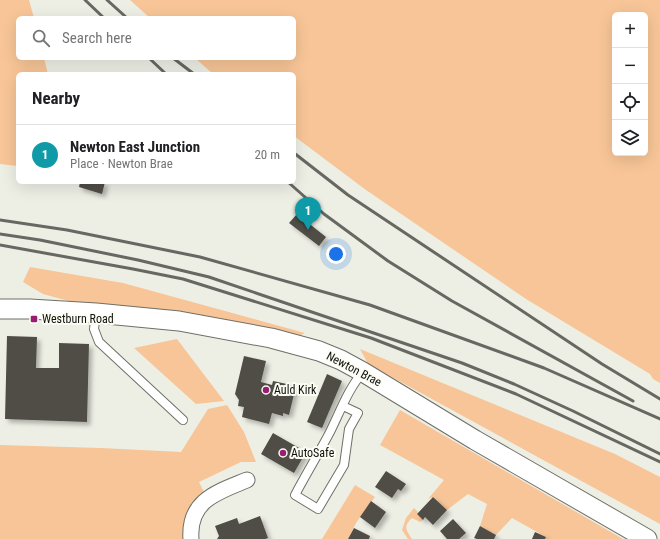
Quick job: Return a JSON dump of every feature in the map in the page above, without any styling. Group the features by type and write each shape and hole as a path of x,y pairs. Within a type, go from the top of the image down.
{"street":[{"name":"Newton Brae","path":"0,309 30,309 96,313 179,322 270,338 319,351 341,360 363,372 475,440 647,539"},
{"path":"191,539 195,513 206,499 247,480"}],"lane":[{"path":"96,313 94,329 99,342 184,420"},
{"path":"343,406 358,413 349,429 344,465 318,509 294,495 329,434 354,383 363,372"}],"shaded area":[{"path":"0,0 29,0 33,16 16,16 16,60 44,60 48,72 16,72 16,166 0,164"},
{"path":"130,0 660,0 660,383 653,379 650,374 526,299 366,190 296,138 296,72 211,72 197,60 296,60 296,16 148,16"},
{"path":"30,267 123,283 305,333 295,338 76,303 43,294 23,282"},
{"path":"177,339 224,401 196,404 134,348"},
{"path":"360,349 615,454 660,477 660,524 368,364"},
{"path":"227,405 244,432 256,462 241,462 199,482 204,492 189,511 183,539 0,539 0,445 181,452 208,409"},
{"path":"400,410 623,539 545,539 546,537 512,518 496,535 480,526 487,504 468,494 447,510 433,497 428,499 444,480 380,445"},
{"path":"355,485 375,497 356,523 348,539 322,539"},
{"path":"414,508 423,520 420,522 412,518 407,523 406,528 412,539 408,539 402,530 406,518"}],"building":[{"path":"80,184 104,184 102,194 79,187"},
{"path":"297,214 326,237 319,246 289,223"},
{"path":"7,336 37,337 36,368 59,368 59,343 89,344 87,422 5,419"},
{"name":"Auld Kirk","path":"244,356 266,361 261,382 272,385 273,381 296,386 289,415 283,413 283,416 272,413 269,424 242,417 244,407 238,406 239,400 235,394"},
{"path":"327,374 342,381 322,428 307,422"},
{"name":"AutoSafe","path":"273,433 306,452 294,473 261,454"},
{"path":"386,471 406,484 401,491 398,489 392,498 375,487"},
{"path":"433,497 447,510 433,525 425,517 423,520 417,514"},
{"path":"371,501 386,512 375,528 360,517"},
{"path":"260,516 268,538 217,539 219,536 215,526 237,518 239,524"},
{"path":"453,519 466,533 459,539 447,539 440,531"},
{"path":"480,526 496,535 494,539 474,538"},
{"path":"354,528 370,536 369,539 348,539"},
{"path":"535,532 546,537 545,539 532,539"}],"railway":[{"path":"85,0 102,16"},
{"path":"107,0 125,16"},
{"path":"151,60 164,72"},
{"path":"176,60 191,72"},
{"path":"296,155 348,195 602,364 660,399"},
{"path":"290,184 324,214 388,261 452,301 633,401"},
{"path":"0,220 67,230 200,257 370,305 544,368 660,419"},
{"path":"0,234 40,240 138,260 209,277 462,363 514,384 573,411 660,454"},
{"path":"0,245 183,279 371,338 516,394 660,462"}],"place":[{"name":"Newton East Junction","path":"308,230"},
{"name":"Westburn Road","path":"34,319"},
{"name":"Auld Kirk","path":"266,390"},
{"name":"AutoSafe","path":"283,453"}]}
